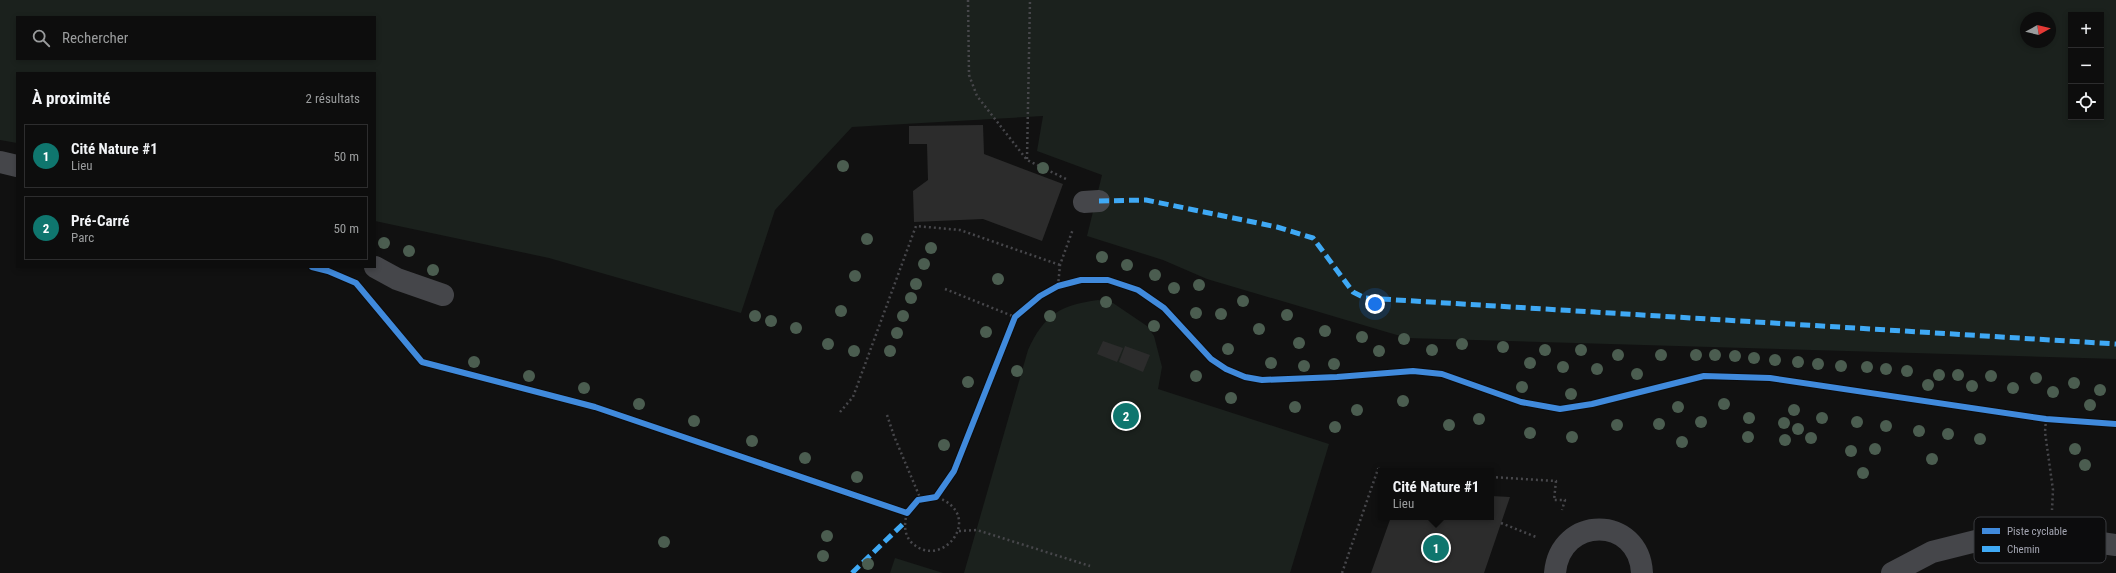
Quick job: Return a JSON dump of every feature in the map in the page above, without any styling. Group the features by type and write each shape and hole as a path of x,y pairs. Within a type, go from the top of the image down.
{"lane":[{"path":"0,162 16,166"},
{"path":"376,268 397,279 443,295"},
{"path":"1555,573 1557,546 1586,531 1601,529 1615,532 1628,540 1637,551 1642,564 1642,573"},
{"path":"1892,573 1932,552 1974,542"},
{"path":"2106,544 2116,545"}],"path":[{"path":"968,0 968,75 977,96 1027,160 1088,190 1091,201 1060,265 1055,288"},
{"path":"1027,160 1030,0"},
{"path":"840,412 853,397 916,226 960,230 1060,265"},
{"path":"1055,288 1066,284"},
{"path":"945,289 1018,315 1012,324"},
{"path":"887,414 916,503"},
{"path":"2038,418 2053,420"},
{"path":"2046,420 2045,432 2053,490 2052,514"},
{"path":"1342,573 1378,469"},
{"path":"1494,477 1556,481 1554,500 1565,500 1557,546 1501,523"},
{"path":"936,497 945,500 957,513 960,521 959,531 955,539 945,548 932,552 923,551 915,547 909,540 905,527 907,513 916,503 936,497 941,491"},
{"path":"899,511 907,513"},
{"path":"959,531 977,530 1090,566"}],"shaded area":[{"path":"0,0 2116,0 2116,359 1407,338 1207,279 1163,260 1087,236 1102,175 1037,151 1043,116 852,127 775,210 741,313 549,258 376,221 376,72 16,72 16,143 0,140"},
{"path":"1098,300 1113,303 1147,326 1154,336 1162,367 1158,389 1329,444 1290,573 964,573 1028,350 1040,328 1055,314 1073,305"},
{"path":"895,558 943,573 890,573"}],"building":[{"path":"983,125 984,154 1063,184 1042,241 983,219 914,222 913,191 928,180 927,144 909,144 909,126"},
{"path":"1103,341 1123,348 1117,362 1097,354"},
{"path":"1125,346 1150,355 1143,372 1119,362"},
{"path":"1494,496 1510,497 1484,573 1371,573 1390,520 1494,520"}],"marked path":[{"path":"1099,201 1146,200 1277,227 1313,238 1353,292 1365,298 2116,344"},
{"path":"852,573 905,522"}],"cycle path":[{"path":"316,268 328,271 356,283 422,362 595,407 907,513 918,500 936,497 954,471 1015,317 1040,296 1058,286 1081,280 1108,280 1138,290 1164,308 1211,359 1226,369 1245,377 1262,380 1337,377 1413,371 1442,374 1521,402 1560,409 1592,404 1704,376 1770,378 2046,419 2116,424"}],"place":[{"name":"Pré-Carré","path":"1126,416"},
{"name":"Cité Nature #1","path":"1436,548"}]}
